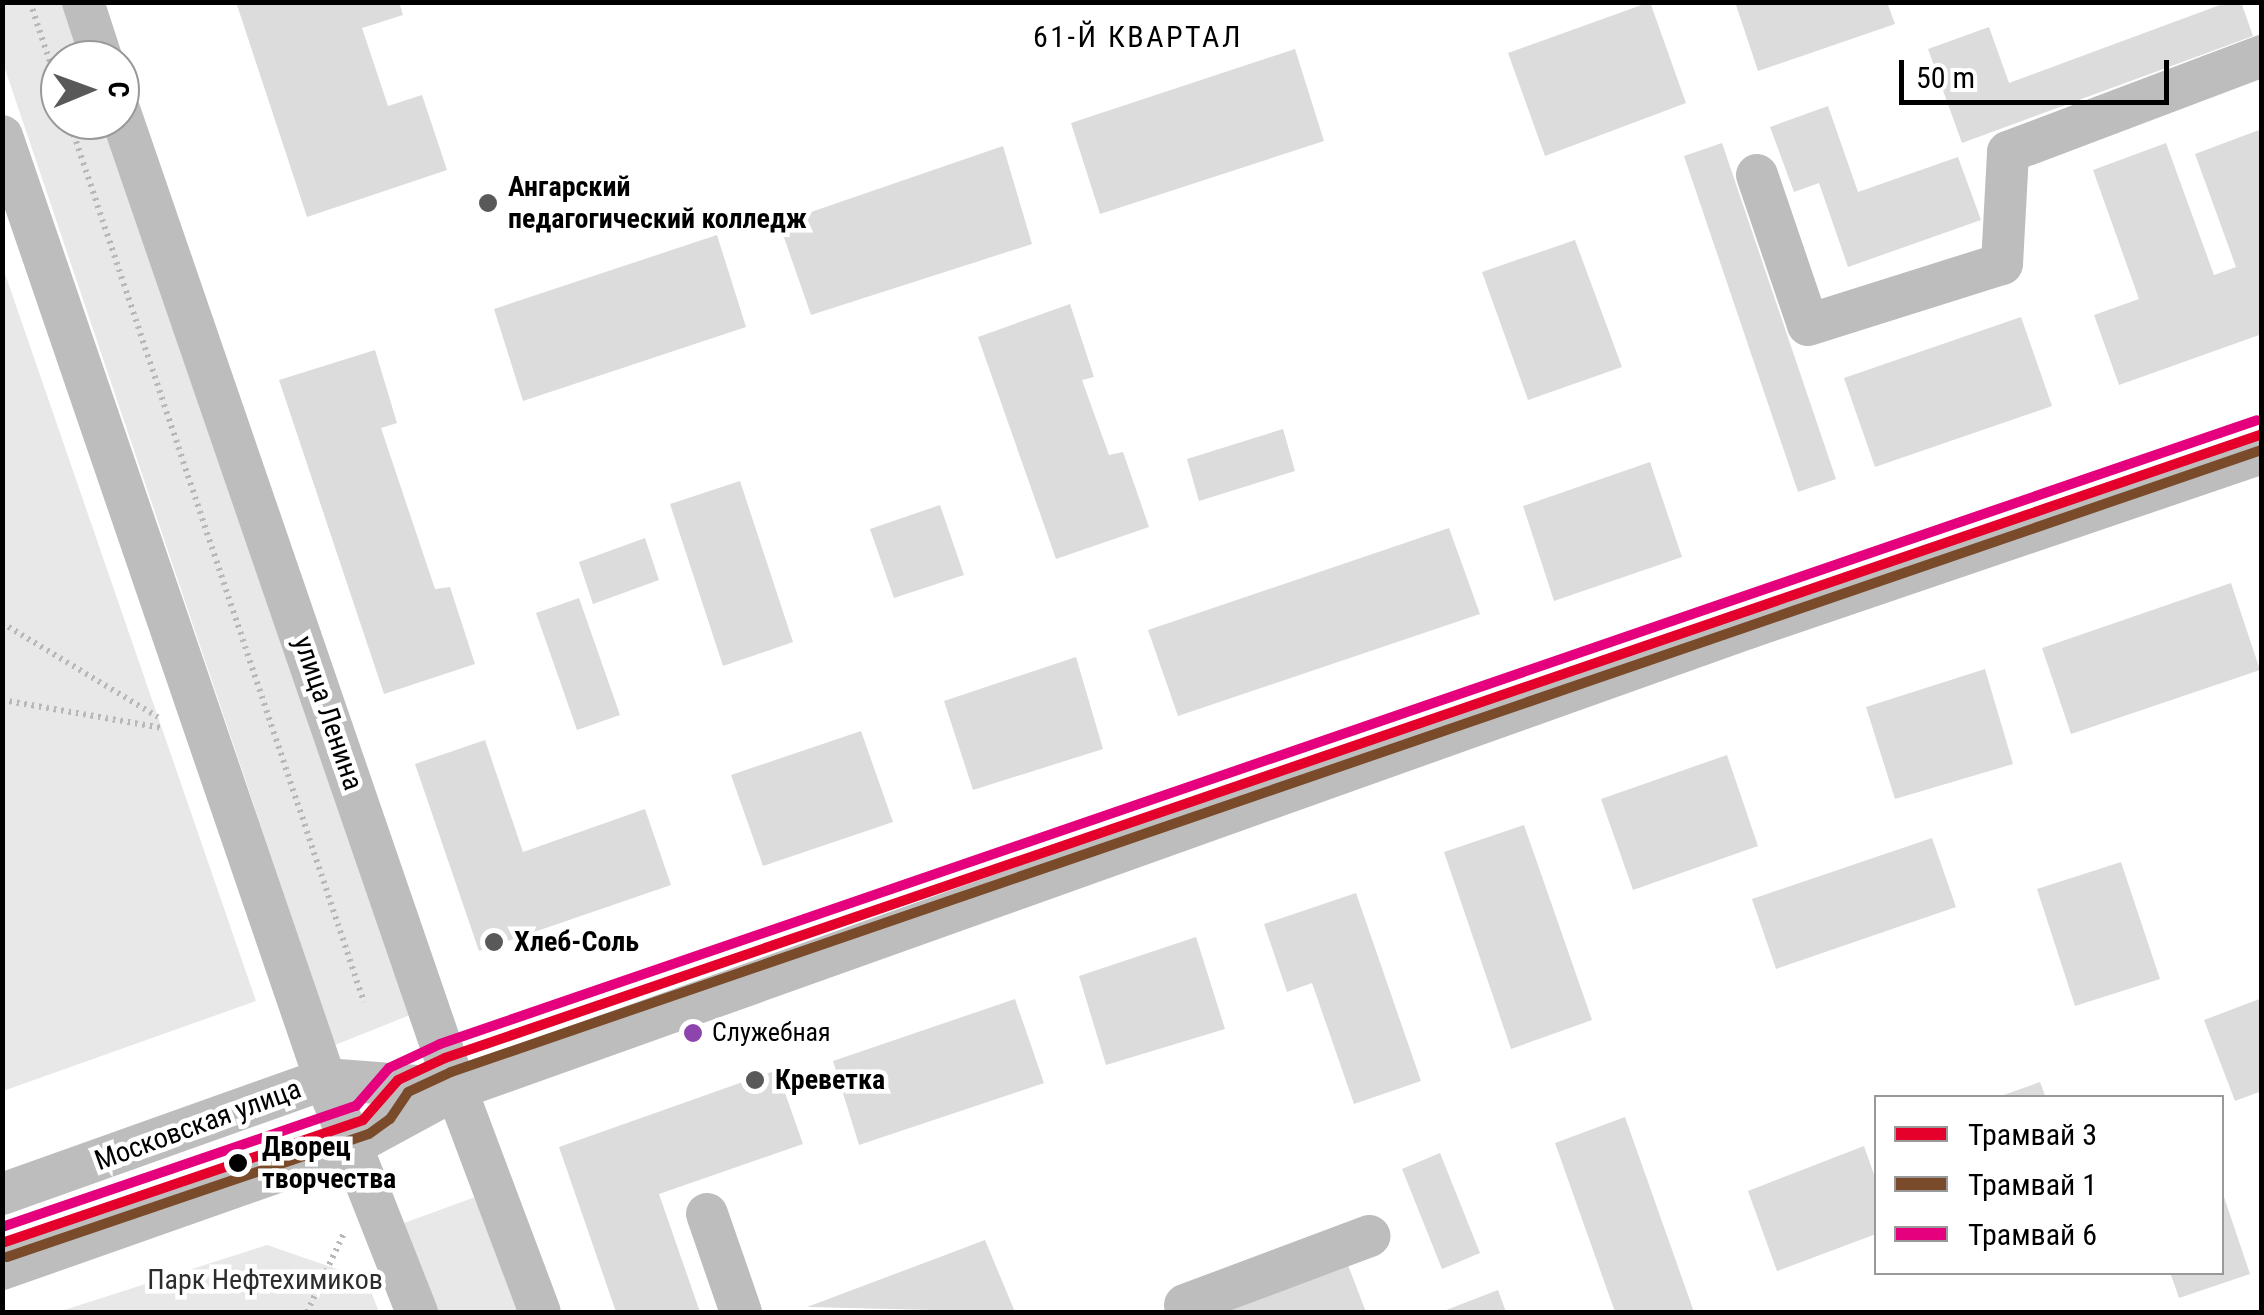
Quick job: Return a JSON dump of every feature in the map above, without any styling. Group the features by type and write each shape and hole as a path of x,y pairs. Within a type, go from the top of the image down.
{"street":[{"path":"83,2 95,40"},
{"path":"1756,175 1808,325 2002,264 2008,152 2262,56"},
{"path":"2,136 325,1079 417,1312"},
{"name":"улица Ленина","path":"130,140 456,1089 540,1312"},
{"name":"Московская улица","path":"2,1270 350,1147 456,1089 1730,634 2262,453"},
{"name":"Московская улица","path":"2,1194 325,1079 456,1089"},
{"path":"706,1214 741,1312"},
{"path":"1184,1305 1370,1236"}],"path":[{"path":"30,2 43,40"},
{"path":"76,140 364,1002"},
{"path":"2,623 181,731 2,700"},
{"path":"307,1312 351,1219"}],"green space":[{"path":"2,3 65,3 77,40 40,40 40,140 112,140 410,1015 335,1045 3,63"},
{"path":"2,265 256,1001 3,1091 2,1091"},
{"path":"478,1196 522,1312 438,1312 404,1223"},
{"name":"Парк Нефтехимиков","path":"267,1245 366,1279 379,1312 58,1312"}],"building":[{"path":"236,2 399,2 403,15 362,28 388,106 422,95 447,170 307,217"},
{"path":"1650,2 1686,103 1545,156 1508,53"},
{"path":"1735,2 1887,2 1895,24 1758,71"},
{"path":"2228,2 2241,2 2253,36 1962,143 1928,49 1989,27 2009,83"},
{"path":"1295,49 1324,141 1100,214 1071,123"},
{"path":"1828,106 1858,192 1958,157 1981,220 1848,267 1819,183 1794,192 1770,127"},
{"path":"2259,130 2262,334 2119,385 2094,315 2139,299 2093,170 2166,143 2214,275 2236,267 2195,154"},
{"path":"1722,143 1836,479 1798,492 1684,156"},
{"path":"1003,146 1032,244 811,315 779,223"},
{"path":"717,235 746,327 523,401 494,309"},
{"path":"1575,240 1622,367 1528,400 1482,272"},
{"path":"1070,304 1094,377 1082,380 1109,455 1123,452 1149,527 1056,559 978,337"},
{"path":"2021,317 2052,406 1875,467 1844,378"},
{"path":"375,350 397,423 381,428 435,589 450,587 475,664 384,694 279,380"},
{"path":"1283,429 1295,471 1199,501 1187,459"},
{"path":"1650,462 1682,557 1554,601 1523,506"},
{"path":"740,481 793,642 723,666 670,504"},
{"path":"940,505 964,575 894,598 870,529"},
{"path":"1449,528 1480,614 1178,716 1148,630"},
{"path":"645,538 659,580 593,604 579,562"},
{"path":"2231,583 2260,670 2071,734 2042,648"},
{"path":"579,598 620,715 577,730 536,613"},
{"path":"1076,657 1103,749 973,790 944,701"},
{"path":"1985,669 2013,764 1895,799 1866,707"},
{"path":"861,731 893,822 763,866 731,775"},
{"path":"485,740 523,852 645,809 671,885 479,951 415,764"},
{"path":"1727,755 1758,846 1633,890 1601,799"},
{"path":"1524,825 1592,1020 1511,1049 1444,852"},
{"path":"1932,838 1956,907 1776,969 1752,899"},
{"path":"2121,862 2160,979 2075,1006 2037,889"},
{"path":"1356,893 1421,1081 1354,1104 1312,983 1287,992 1264,924"},
{"path":"1196,937 1225,1029 1106,1065 1079,976"},
{"path":"2262,998 2262,1091 2235,1101 2204,1020"},
{"path":"1015,999 1044,1083 859,1145 833,1061"},
{"path":"777,1070 803,1144 659,1194 700,1312 616,1312 559,1147"},
{"path":"2040,1082 2045,1095 2004,1095"},
{"path":"1625,1117 1694,1312 1615,1312 1555,1143"},
{"path":"1864,1146 1874,1174 1874,1235 1777,1271 1748,1191"},
{"path":"1440,1153 1480,1253 1442,1269 1402,1169"},
{"path":"2224,1197 2250,1274 2179,1298 2171,1275 2224,1275"},
{"path":"985,1240 1015,1312 807,1307 940,1257"},
{"path":"1348,1265 1366,1312 1221,1312"},
{"path":"1498,1290 1506,1312 1441,1312"}],"tram line":[{"name":"6","path":"2,1227 356,1106 389,1068 440,1044 2257,420"},
{"name":"3","path":"2,1243 363,1120 398,1080 445,1058 2262,434"},
{"name":"1","path":"7,1257 369,1134 390,1119 408,1092 451,1072 2262,450"}],"place":[{"name":"Ангарский педагогический колледж","path":"488,203"},
{"name":"Хлеб-Соль","path":"494,942"},
{"name":"Служебная","path":"693,1033"},
{"name":"Креветка","path":"755,1080"},
{"name":"Дворец творчества","path":"238,1163"}],"district":[{"name":"61-Й КВАРТАЛ","path":"1138,37"}]}
